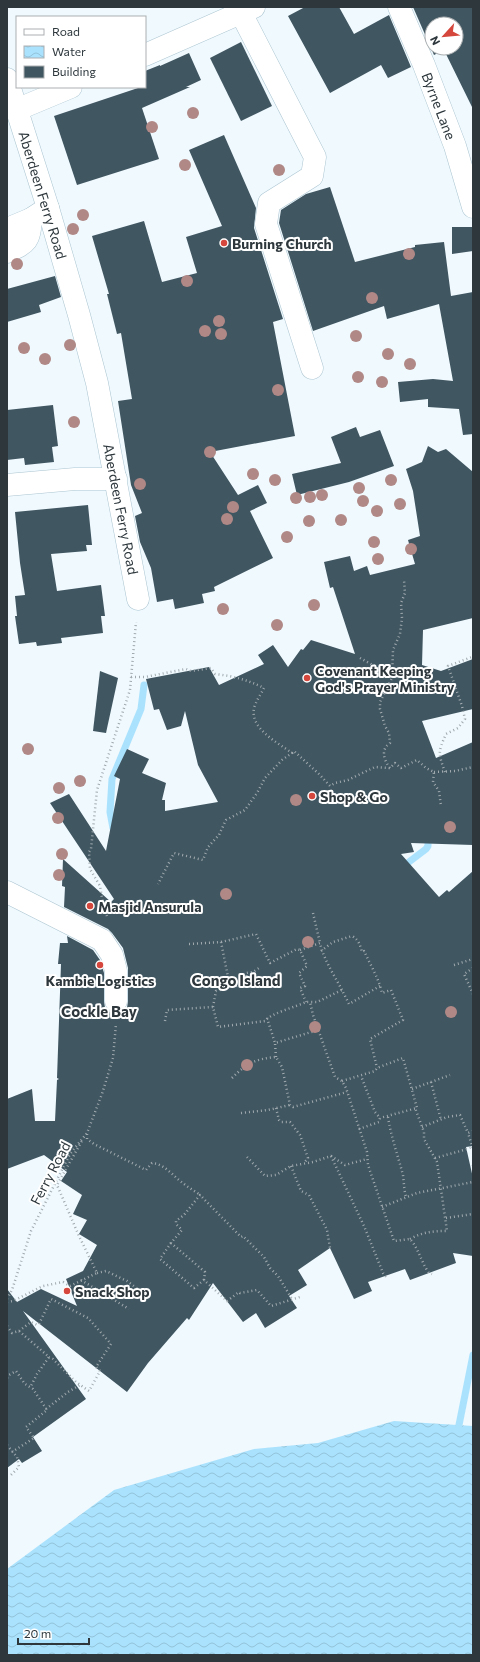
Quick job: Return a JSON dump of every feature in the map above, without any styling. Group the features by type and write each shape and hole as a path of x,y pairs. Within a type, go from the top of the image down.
{"street":[{"name":"Byrne Lane","path":"399,7 424,65 455,146 473,206"},
{"path":"146,55 248,10 315,157 312,176 269,203 266,224 312,368"},
{"name":"Aberdeen Ferry Road","path":"7,79 16,110 39,214 79,315 97,383 138,599"},
{"path":"16,110 68,88"},
{"path":"7,229 39,214"},
{"path":"7,252 24,244 30,236 39,214"},
{"path":"7,485 75,479 116,479"},
{"path":"7,892 102,940 112,955 116,971 116,1002"}],"path":[{"path":"390,768 384,761 383,750 390,743 389,733 380,710 381,697 392,678 393,650 400,634 402,618 401,603 405,593 404,580"},
{"path":"102,940 106,926 107,914 103,904 100,886 90,870 89,852 91,849 97,790 130,690 138,599"},
{"path":"445,772 439,756 440,747 446,734 458,728 465,719 448,666 472,657 473,659"},
{"path":"360,658 391,675"},
{"path":"131,677 145,677 186,669 191,671 211,668 215,674 232,676 250,681 264,688 254,706 253,716 261,730 292,753 294,751 330,786 335,783 348,780 375,767 390,768 395,763 400,768 417,760 426,768 434,772 455,771 473,767"},
{"path":"158,884 174,852 203,860 208,847 220,835 226,820 246,810 265,778 282,760 292,753"},
{"path":"434,772 433,782 439,791 441,806"},
{"path":"313,913 322,951 349,1004 380,986"},
{"path":"189,944 222,942 256,934 270,963 296,949 300,950 320,943"},
{"path":"322,951 333,942 352,936 358,941 362,952 364,952 372,966 382,993 391,990 403,1020 370,1039 377,1068"},
{"path":"222,942 230,986"},
{"path":"300,950 307,966 300,973 305,986 300,988 306,1002"},
{"path":"454,965 473,959"},
{"path":"259,968 253,972 246,973 247,979 242,983 216,991 213,1007 218,1027 265,1021 267,1018 306,1002 317,1002 342,990"},
{"path":"473,968 464,974 473,994"},
{"name":"Ferry Road","path":"7,1299 12,1290 31,1232 70,1154 87,1133 102,1094 113,1058 117,1032 116,1002"},
{"path":"310,1002 318,1030 335,1077 342,1081 347,1092 367,1152 367,1159 382,1207 394,1241 432,1231 447,1231 442,1189 435,1158 424,1139 403,1058 377,1068 375,1071 342,1081"},
{"path":"165,1021 167,1010 213,1007"},
{"path":"267,1018 275,1043 276,1057 282,1067 290,1105"},
{"path":"275,1043 318,1030"},
{"path":"232,1078 249,1063 261,1059 276,1057"},
{"path":"412,1089 450,1075"},
{"path":"361,1076 375,1112 380,1118"},
{"path":"431,1082 441,1120"},
{"path":"241,1113 290,1105 293,1107 347,1092"},
{"path":"276,1108 279,1120 281,1122 290,1122 300,1135 308,1158 304,1164"},
{"path":"380,1118 388,1117 415,1108"},
{"path":"422,1127 460,1114 468,1133 473,1148 435,1158"},
{"path":"388,1117 391,1135 396,1146 403,1175 406,1197"},
{"path":"359,1129 379,1122 380,1118"},
{"path":"468,1133 473,1130"},
{"path":"87,1133 87,1139 94,1144 146,1170 152,1163 158,1164 200,1195 241,1237 243,1236 264,1257 270,1268 278,1276 292,1300"},
{"path":"87,1133 76,1148 57,1185 78,1236 97,1273"},
{"path":"330,1156 345,1165 367,1159"},
{"path":"247,1157 265,1176 276,1174 291,1166 313,1162 330,1156"},
{"path":"330,1156 364,1226 383,1273 388,1279"},
{"path":"291,1166 301,1191 309,1195 327,1230 330,1248"},
{"path":"382,1207 417,1193 473,1182"},
{"path":"171,1243 205,1272 204,1280 194,1288 160,1259 171,1243 182,1230 176,1224 176,1220 184,1215 200,1195"},
{"path":"446,1218 473,1214"},
{"path":"410,1238 416,1245 424,1266 429,1273 432,1274"},
{"path":"7,1302 13,1301 43,1286 63,1282 70,1286 97,1273 106,1271 127,1281 143,1292 145,1301"},
{"path":"81,1280 129,1309"},
{"path":"204,1280 227,1301 238,1292 240,1293 257,1290 271,1306 300,1297"},
{"path":"7,1326 12,1333 27,1327 31,1322 37,1325 39,1324 51,1299 91,1321 111,1344 96,1367 100,1371 88,1391 19,1331"},
{"path":"30,1388 37,1374 49,1357"},
{"path":"7,1378 9,1374 16,1372 25,1384 33,1389 46,1410"},
{"path":"12,1452 34,1438 26,1427 68,1392 81,1384"},
{"path":"7,1445 17,1457 19,1467 11,1475"}],"water":[{"path":"394,1421 473,1426 473,1655 7,1655 7,1569 114,1490 254,1449 318,1443"}],"building":[{"path":"305,7 339,7 354,34 389,15 411,67 388,78 381,65 330,93 288,16"},
{"path":"413,7 473,7 473,109 447,56 464,56 464,16 424,16 424,32"},
{"path":"241,42 272,106 241,121 210,58"},
{"path":"189,53 201,80 186,87 190,87 142,108 159,159 77,185 54,116 138,88 146,88 146,71"},
{"path":"224,135 256,208 254,228 283,319 273,322 295,436 210,452 238,495 258,485 267,503 250,511 273,558 214,587 215,591 202,594 204,603 175,609 173,599 157,602 151,568 140,542 135,516 142,513 131,485 118,401 132,399 121,333 117,334 107,294 109,294 92,236 144,221 162,282 197,273 186,237 222,226 189,150"},
{"path":"330,187 355,262 415,247 415,245 444,242 451,296 473,292 473,434 463,435 459,409 428,407 428,399 400,402 398,382 433,379 453,381 439,304 387,319 384,306 313,331 279,223 281,210 306,194"},
{"path":"452,227 473,227 473,251 452,254"},
{"path":"55,276 61,297 39,305 41,312 7,322 7,289"},
{"path":"53,405 58,446 52,447 54,462 25,465 24,458 7,460 7,410"},
{"path":"356,427 360,437 380,430 394,466 349,482 297,495 292,474 341,463 331,437"},
{"path":"428,446 438,452 446,449 473,472 473,618 423,630 422,665 441,671 473,659 473,709 422,721 436,758 473,742 473,845 411,843 414,852 401,854 439,897 447,890 449,892 473,871 473,1146 466,1147 473,1178 473,1256 453,1253 456,1263 410,1280 405,1269 368,1282 372,1291 354,1299 330,1248 298,1270 307,1285 289,1296 297,1308 265,1328 256,1313 243,1322 213,1283 189,1320 187,1318 148,1363 127,1392 23,1311 86,1399 33,1437 42,1451 22,1463 19,1459 7,1468 7,1289 17,1302 41,1289 77,1306 66,1279 83,1271 97,1245 79,1234 87,1220 73,1214 82,1195 61,1181 67,1172 44,1155 7,1169 7,1099 32,1089 35,1121 55,1121 57,1080 59,1079 57,1078 61,964 58,964 60,943 68,943 67,936 93,950 100,960 104,973 105,1008 110,1012 122,1012 127,1008 128,1001 128,968 123,948 108,929 64,907 65,887 62,886 63,859 111,902 114,899 50,803 69,794 106,851 120,779 114,776 127,749 149,759 142,773 166,783 162,800 165,800 165,811 218,802 198,765 185,711 181,726 167,730 159,709 154,710 146,679 209,667 219,685 264,664 258,655 273,645 288,667 301,649 303,650 311,640 355,654 333,587 330,588 324,562 350,556 354,571 367,566 370,575 415,564 408,540 420,536 413,491 406,469 422,462"},
{"path":"88,505 92,545 86,545 87,551 51,554 57,591 101,585 105,616 101,616 103,633 61,638 62,643 37,646 36,642 19,644 15,616 17,616 15,596 25,595 15,512"},
{"path":"100,671 118,678 106,733 93,731"}],"waterway":[{"path":"115,830 113,828 110,812 112,779 141,709 144,685"},
{"path":"401,868 426,849 428,846 428,835"},
{"path":"459,1425 473,1355"}],"place":[{"name":"Burning Church","path":"224,243"},
{"name":"Covenant Keeping God's Prayer Ministry","path":"307,678"},
{"name":"Shop & Go","path":"312,796"},
{"name":"Masjid Ansurula","path":"90,906"},
{"name":"Kambie Logistics","path":"100,965"},
{"name":"Snack Shop","path":"67,1291"}],"district":[{"name":"Congo Island","path":"236,980"},
{"name":"Cockle Bay","path":"99,1011"}]}
